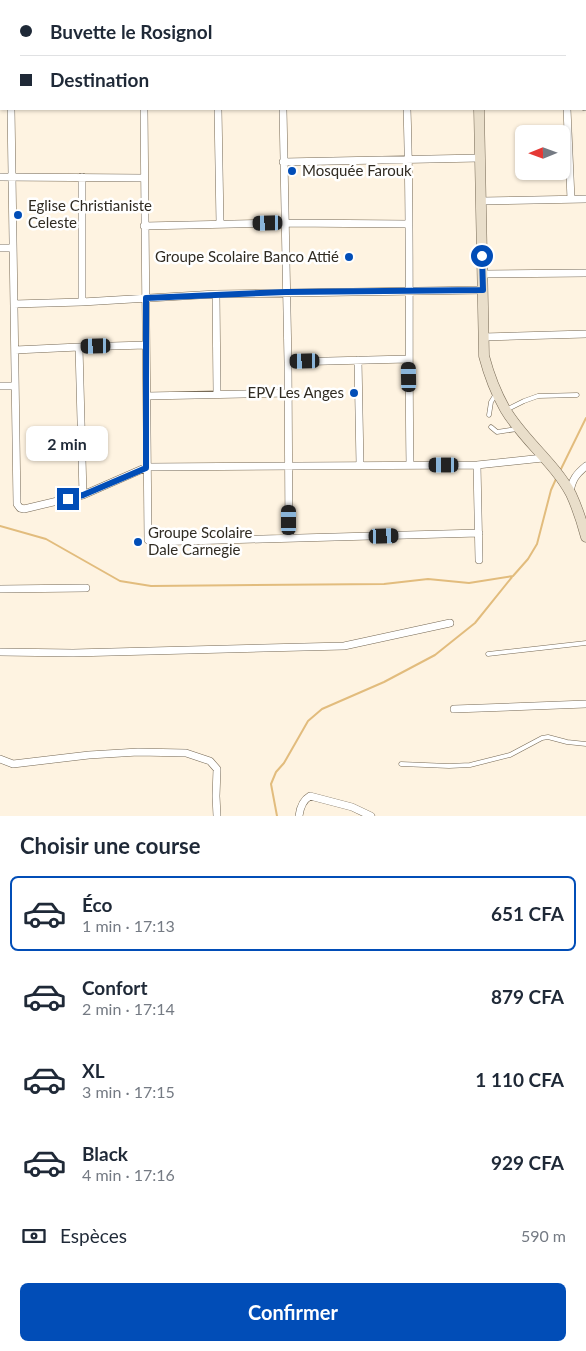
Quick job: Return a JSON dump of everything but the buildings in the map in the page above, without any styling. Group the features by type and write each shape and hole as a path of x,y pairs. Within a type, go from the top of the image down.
{"street":[{"path":"11,110 17,504 20,508 24,509 83,495 146,468 477,465 543,458"},
{"path":"144,110 148,540 151,542 479,533"},
{"path":"218,110 220,224"},
{"path":"283,110 289,538"},
{"path":"406,110 409,224 408,359 410,465"},
{"path":"479,110 484,356 496,392 506,410 570,493 586,537"},
{"path":"567,110 571,199"},
{"path":"283,162 480,158"},
{"path":"0,177 144,178"},
{"path":"82,177 82,302"},
{"path":"481,201 586,198"},
{"path":"144,226 284,223 409,224"},
{"path":"0,248 12,248"},
{"path":"483,274 586,273"},
{"path":"14,304 216,294 483,290"},
{"path":"216,294 217,394"},
{"path":"483,337 586,334"},
{"path":"15,350 146,345"},
{"path":"79,347 83,495"},
{"path":"288,362 408,359"},
{"path":"358,360 360,465"},
{"path":"0,386 15,386"},
{"path":"146,396 288,393"},
{"path":"477,465 479,560"},
{"path":"570,493 572,482 586,466"},
{"path":"0,589 86,588"},
{"path":"0,652 73,653 344,646 450,623"},
{"path":"454,709 586,704"},
{"path":"0,759 13,764 89,754 138,752 186,754 210,761 217,769 217,816"},
{"path":"299,816 302,804 310,796 352,807 371,816"}],"lane":[{"path":"489,415 491,402 496,392"},
{"path":"506,410 538,396 577,394"},
{"path":"491,427 497,432 519,429"},
{"path":"488,654 586,643"},
{"path":"401,764 470,765 510,755 542,738 548,737 586,744"}],"waterway":[{"path":"560,471 586,418"},
{"path":"0,526 46,539 120,581 151,586 384,584 428,579 469,583 513,576 528,559 537,544 551,490 556,479"},
{"path":"277,816 271,784 276,772 284,763 308,721 322,709 384,682 435,655 475,623 512,577"}],"place":[{"name":"Mosquée Farouk","path":"292,171"},
{"name":"Eglise Christianiste Celeste","path":"18,215"},
{"name":"Groupe Scolaire Banco Attié","path":"349,257"},
{"name":"EPV Les Anges","path":"354,393"},
{"name":"Groupe Scolaire Dale Carnegie","path":"138,542"}],"route":[{"path":"68,499 83,495 146,468 146,298 286,292 483,290 482,256"}]}
